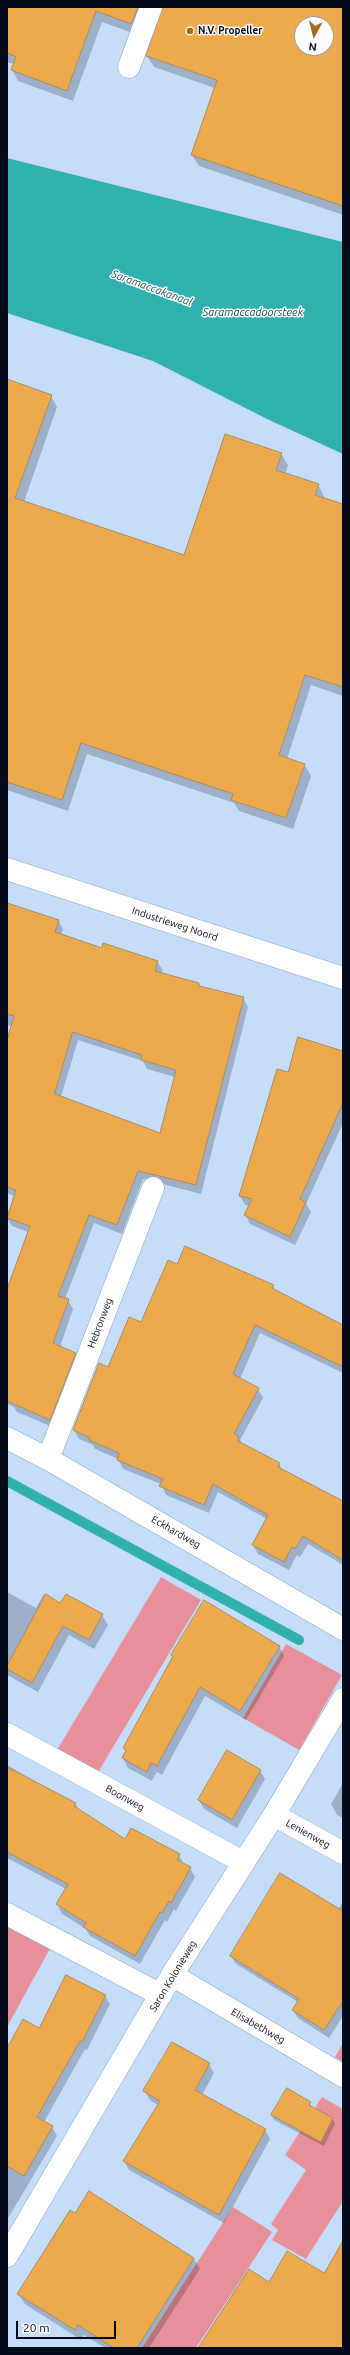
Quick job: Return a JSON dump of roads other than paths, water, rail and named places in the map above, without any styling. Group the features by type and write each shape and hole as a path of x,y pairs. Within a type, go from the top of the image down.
{"street":[{"path":"129,67 151,7"},
{"name":"Industrieweg Noord","path":"7,870 343,978"},
{"name":"Hebronweg","path":"48,1459 152,1188"},
{"name":"Eckhardweg","path":"7,1438 48,1459 343,1628"},
{"name":"Saron Kolonieweg","path":"7,2256 172,1975 274,1815 343,1699"},
{"name":"Boonweg","path":"7,1734 243,1862"},
{"name":"Lenienweg","path":"274,1815 343,1853"},
{"path":"7,1914 161,1995"},
{"name":"Elisabethweg","path":"172,1975 343,2076"}],"water":[{"name":"Saramaccadoorsteek","path":"7,158 343,242 343,454 267,419 153,361 7,313"}],"waterway":[{"path":"7,1481 299,1640"}],"place":[{"name":"N.V. Propeller","path":"190,31"}],"water label":[{"name":"Saramaccakanaal","path":"152,288"}]}
